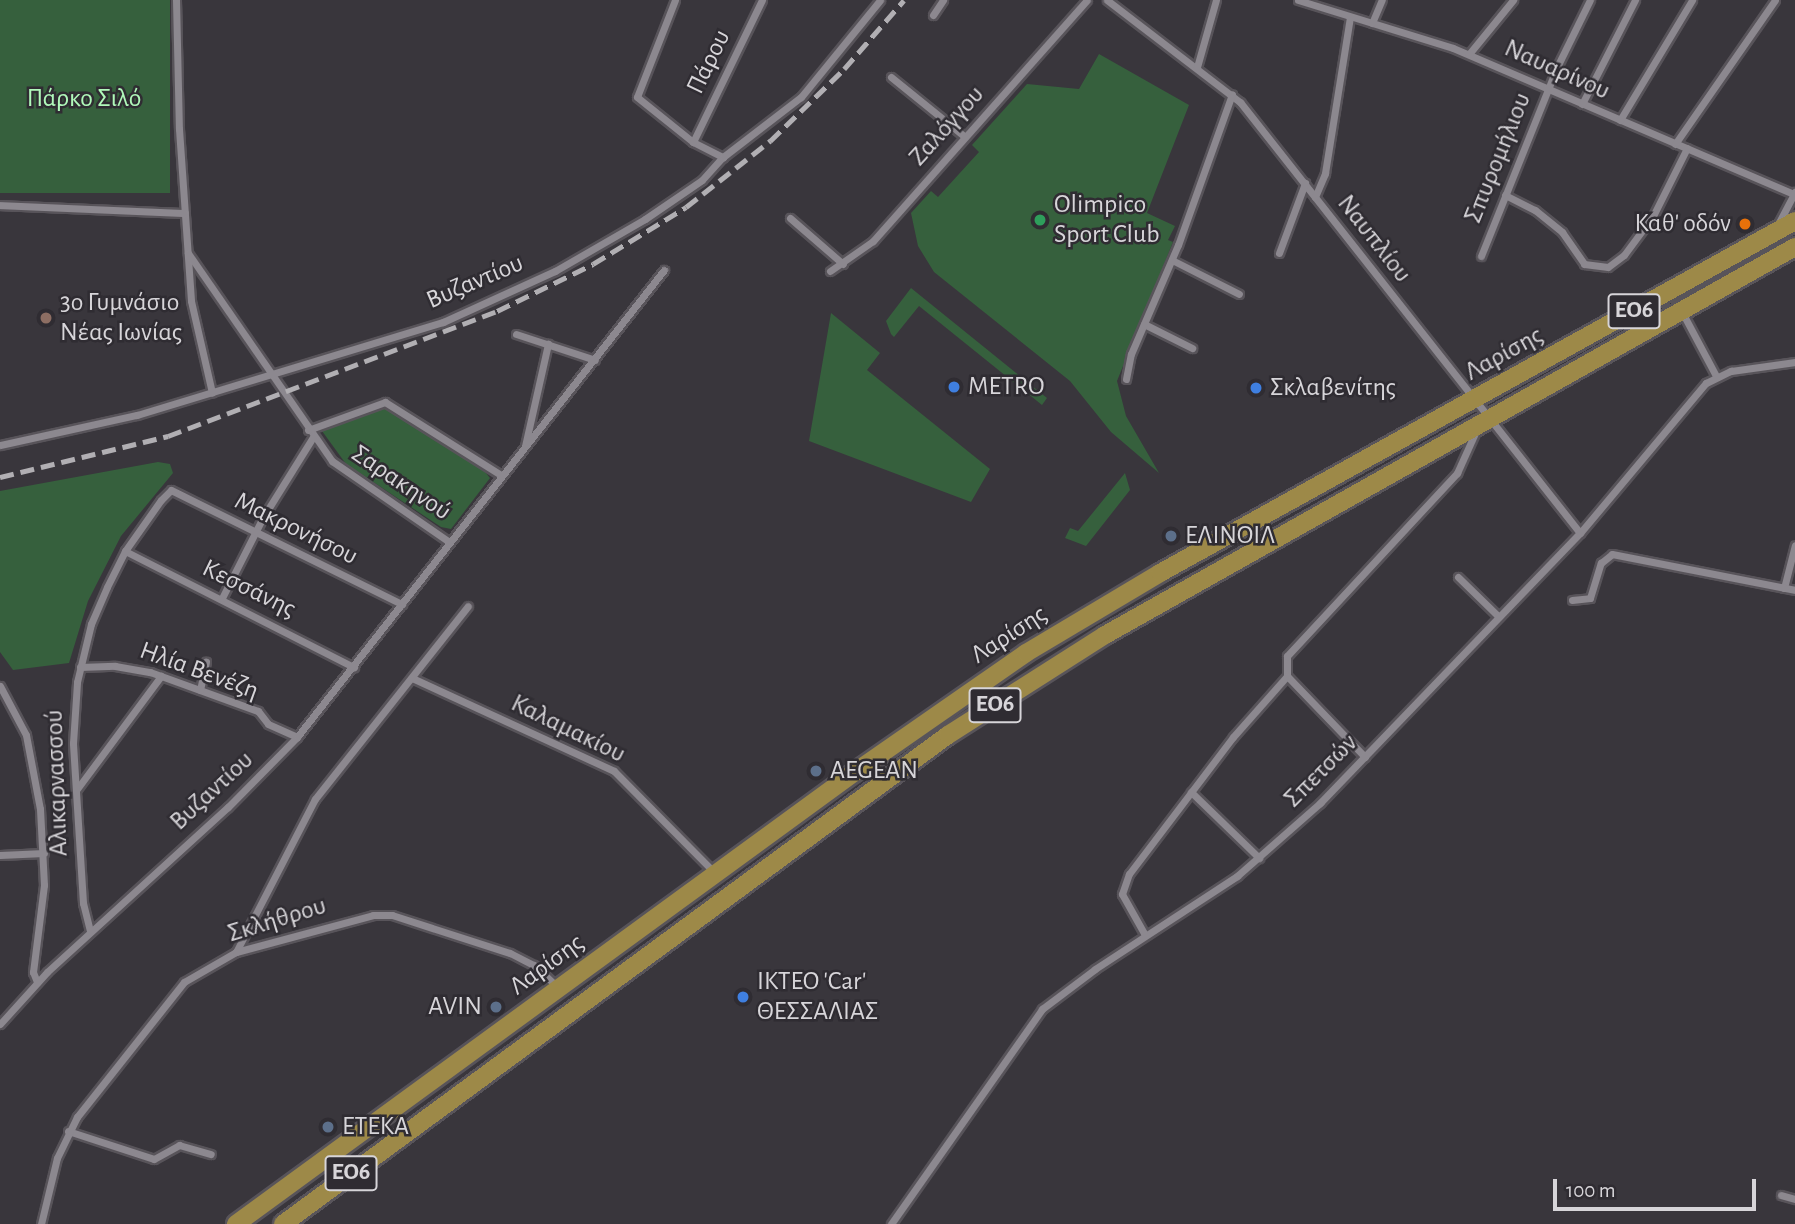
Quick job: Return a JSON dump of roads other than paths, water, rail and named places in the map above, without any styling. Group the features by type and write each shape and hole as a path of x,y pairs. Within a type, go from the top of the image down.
{"main road":[{"name":"Λαρίσης","path":"236,1224 716,874 1058,634 1203,548 1795,220"},
{"name":"Λαρίσης","path":"283,1224 948,735 1105,635 1484,425 1795,247"}],"street":[{"path":"176,0 185,213 194,323 212,393"},
{"path":"676,0 637,97 693,142 723,157"},
{"name":"Πάρου","path":"693,142 762,0"},
{"path":"933,15 943,0"},
{"name":"Ζαλόγγου","path":"830,271 873,241 1087,0"},
{"name":"Ναυπλίου","path":"1107,0 1232,94 1474,400 1484,425 1580,533"},
{"path":"1197,67 1216,0"},
{"name":"Ναυαρίνου","path":"1298,0 1469,54 1794,193"},
{"path":"1372,23 1382,0"},
{"path":"1469,54 1513,0"},
{"name":"Σπυρομήλιου","path":"1481,256 1548,89 1590,0"},
{"path":"1582,104 1635,0"},
{"path":"1620,120 1692,0"},
{"path":"1675,144 1774,0"},
{"name":"Βυζαντίου","path":"0,445 90,428 443,321 555,271 645,219 702,180 723,157 801,97 876,1"},
{"path":"1315,197 1325,173 1350,17"},
{"path":"891,77 965,137"},
{"path":"1126,379 1144,324 1172,260 1232,94"},
{"path":"1505,195 1545,217 1566,237 1584,264 1605,268 1617,262 1659,206 1687,148"},
{"path":"1279,253 1305,183"},
{"path":"1772,234 1794,193"},
{"path":"0,205 185,213"},
{"path":"790,218 843,264"},
{"name":"Σαρακηνού","path":"188,252 268,374 310,433 341,470 448,541"},
{"path":"1172,260 1239,294"},
{"name":"Βυζαντίου","path":"0,1024 37,982 229,807 297,737 354,667 448,541 524,450 664,270"},
{"path":"1682,312 1716,376 1795,362"},
{"path":"1144,324 1192,348"},
{"path":"516,334 595,360"},
{"path":"524,450 548,344"},
{"name":"Σπετσών","path":"891,1224 1037,1015 1068,988 1259,858 1365,757 1580,533 1696,393 1716,376"},
{"path":"222,598 310,433 378,402 389,403 501,475"},
{"path":"1365,757 1287,676 1285,663 1296,641 1457,473 1484,425"},
{"name":"Μακρονήσου","path":"171,490 402,604"},
{"name":"Αλικαρνασσού","path":"90,931 83,903 72,729 80,667 98,607 125,551 171,490"},
{"path":"1784,588 1795,545"},
{"name":"Κεσσάνης","path":"125,551 354,667"},
{"path":"1572,600 1590,598 1601,563 1612,554 1795,590"},
{"path":"1458,577 1499,617"},
{"path":"236,952 306,811 468,606"},
{"path":"200,690 206,662"},
{"name":"Ηλία Βενέζη","path":"80,667 126,667 161,676 258,711 268,724 297,737"},
{"path":"77,790 161,676"},
{"path":"1145,935 1125,906 1124,885 1191,792 1287,676"},
{"name":"Καλαμακίου","path":"412,678 614,771 716,874"},
{"path":"0,686 18,715 29,748 44,853 43,901 33,972 37,982"},
{"path":"1191,792 1259,858"},
{"path":"0,855 44,853"},
{"name":"Σκλήθρου","path":"68,1131 184,982 236,952 373,915 392,915 526,960 559,988"},
{"path":"41,1224 68,1131 154,1159 179,1144 211,1154"},
{"path":"1781,1195 1795,1199"}],"railway":[{"path":"0,477 168,436 497,311 593,264 686,207 770,141 844,69 904,0"}],"place":[{"name":"Olimpico Sport Club","path":"1040,220"},
{"name":"Καθ' οδόν","path":"1745,224"},
{"name":"3ο Γυμνάσιο Νέας Ιωνίας","path":"46,318"},
{"name":"METRO","path":"954,387"},
{"name":"Σκλαβενίτης","path":"1256,388"},
{"name":"ΕΛΙΝΟΙΛ","path":"1171,536"},
{"name":"AEGEAN","path":"816,771"},
{"name":"ΙΚΤΕΟ 'Car' ΘΕΣΣΑΛΙΑΣ","path":"743,997"},
{"name":"AVIN","path":"496,1007"},
{"name":"ΕΤΕΚΑ","path":"328,1127"}],"park label":[{"name":"Πάρκο Σιλό","path":"84,99"}]}
